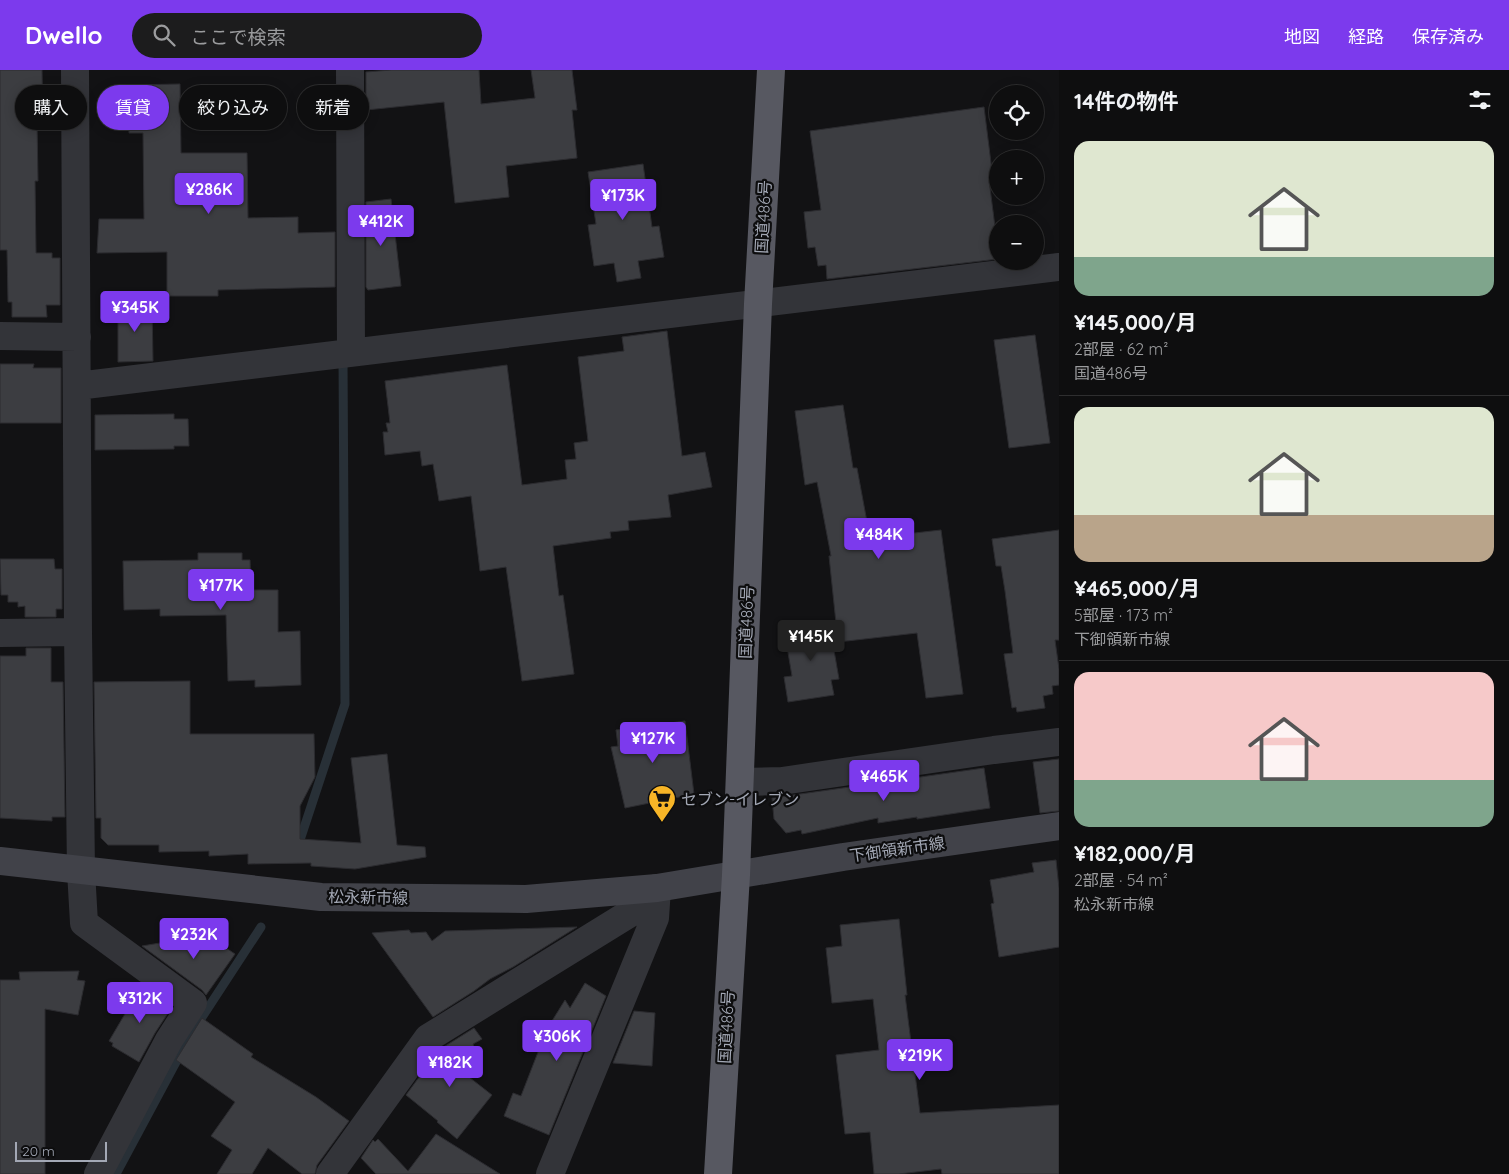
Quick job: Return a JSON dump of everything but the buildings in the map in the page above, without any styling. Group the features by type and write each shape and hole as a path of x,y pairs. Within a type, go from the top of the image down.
{"highway":[{"name":"国道486号","path":"718,1174 736,875 758,304 771,70"}],"main road":[{"name":"下御領新市線","path":"736,875 843,857 1059,826"},
{"name":"松永新市線","path":"0,861 321,897 526,899 657,895 736,875"}],"street":[{"path":"75,70 78,632 81,871 84,923 193,1003 169,1040 98,1174"},
{"path":"350,70 351,353"},
{"path":"77,386 1059,267"},
{"path":"0,336 76,337"},
{"path":"0,633 78,632"},
{"path":"740,782 782,781 1059,742"},
{"path":"330,1174 428,1038 657,895"},
{"path":"550,1174 655,918 657,895"}],"waterway":[{"path":"297,849 345,704 343,358"},
{"path":"116,1174 191,1034 261,927"}],"place":[{"name":"セブン-イレブン","path":"662,823"}]}
